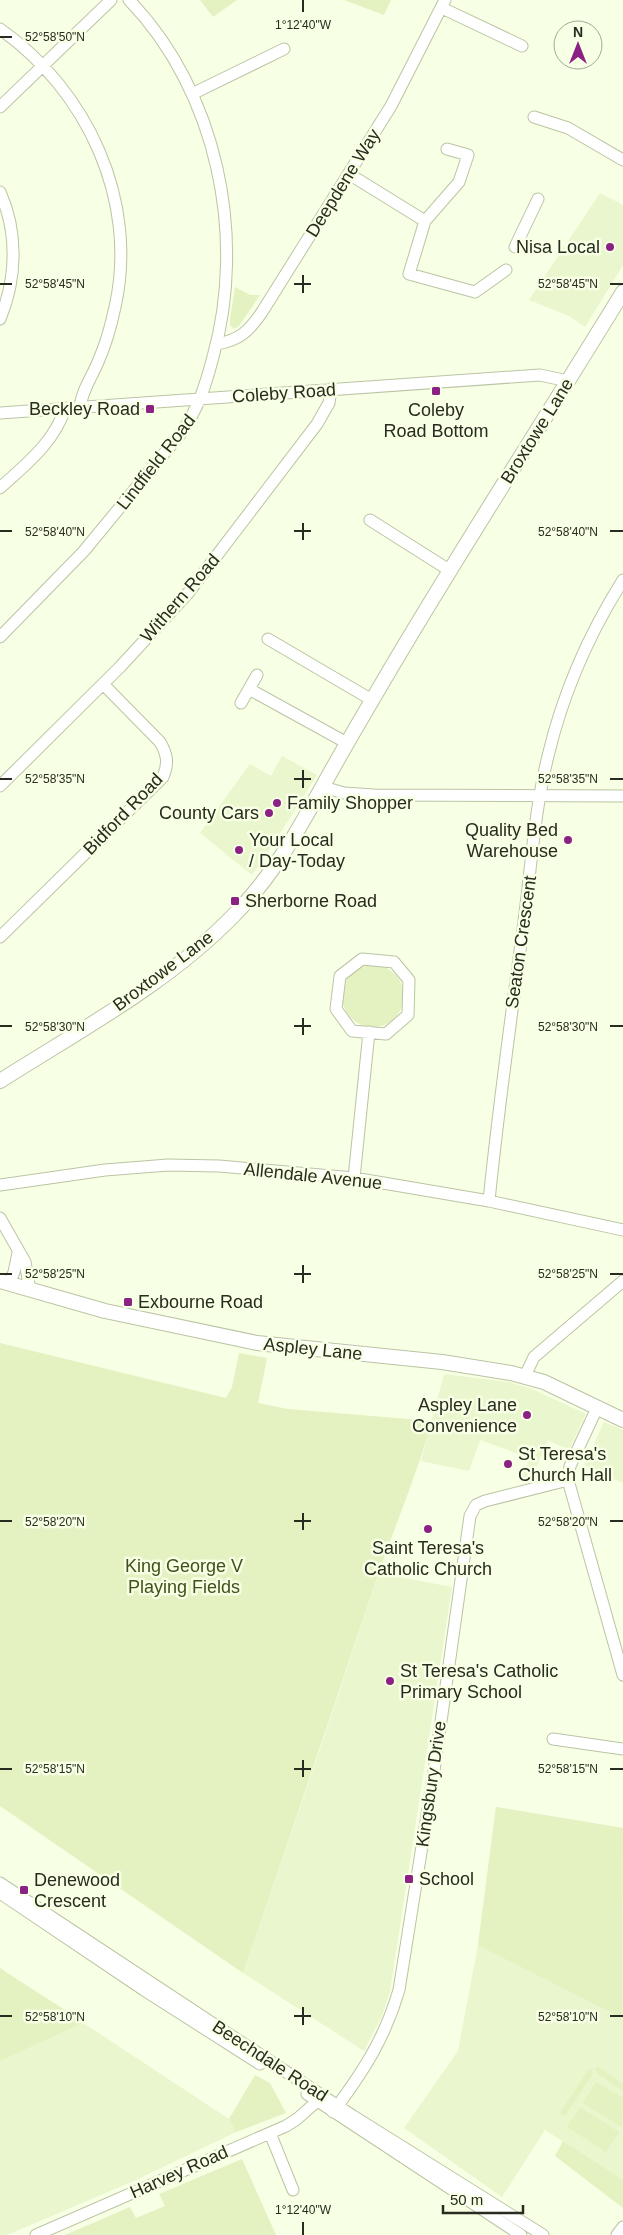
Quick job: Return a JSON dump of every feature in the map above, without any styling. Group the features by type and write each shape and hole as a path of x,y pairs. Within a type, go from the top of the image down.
{"main road":[{"name":"Broxtowe Lane","path":"0,1081 145,989 184,960 234,915 270,875 449,570 623,292"},
{"name":"Aspley Lane","path":"5,1283 105,1311 256,1343 442,1362 525,1376 544,1382 623,1420"}],"street":[{"path":"0,107 111,0"},
{"name":"Lindfield Road","path":"0,637 84,551 181,433 195,413 201,399 217,344 226,280 225,214 211,144 192,94 156,33 129,0"},
{"path":"443,4 522,46"},
{"name":"Deepdene Way","path":"217,344 236,340 251,328 391,106 443,4"},
{"path":"0,29 43,65 72,100 88,128 105,166 117,211 120,267 116,305 107,338 83,393 80,407"},
{"path":"192,94 284,50"},
{"path":"534,117 568,128 623,160"},
{"path":"447,149 468,156 465,166 454,189 436,205 424,221 409,274 475,292 506,270"},
{"path":"349,174 424,221"},
{"path":"0,192 10,225 14,257 7,299 0,318"},
{"path":"514,247 538,199"},
{"name":"Coleby Road","path":"0,413 540,375 568,381"},
{"name":"Withern Road","path":"0,786 103,684 189,592 317,424 329,403 331,389"},
{"path":"0,488 51,437 61,422 65,408"},
{"path":"370,520 449,570"},
{"name":"Seaton Crescent","path":"489,1201 540,796 548,756 567,692 588,642 623,580"},
{"path":"268,639 372,700"},
{"path":"241,703 257,675"},
{"name":"Bidford Road","path":"0,936 163,777 167,768 165,751 160,742 103,684"},
{"path":"249,689 347,744"},
{"path":"323,787 344,793 374,795 623,796"},
{"path":"362,959 394,962 410,980 408,1015 390,1033 369,1032 352,1031 337,1014 340,976 362,959"},
{"path":"354,1178 369,1032"},
{"name":"Allendale Avenue","path":"0,1185 105,1170 168,1165 219,1166 354,1178 489,1201 623,1230"},
{"path":"0,1218 18,1253 25,1262 30,1290"},
{"path":"5,1283 14,1272 18,1253"},
{"path":"525,1376 534,1357 623,1281"},
{"path":"597,1408 570,1466 568,1480 623,1675"},
{"name":"Kingsbury Drive","path":"336,2108 378,2046 391,2018 399,1990 434,1772 470,1516 476,1506 485,1501 568,1480"},
{"path":"553,1739 623,1749"},
{"name":"Beechdale Road","path":"0,1883 320,2098"},
{"name":"Beechdale Road","path":"0,1893 144,1990 543,2235"},
{"name":"Harvey Road","path":"36,2235 270,2133 297,2119 320,2098"},
{"name":"Beechdale Road","path":"336,2108 521,2235"},
{"path":"270,2133 293,2190"},
{"path":"617,2235 623,2227"}],"shaded area":[{"path":"600,193 623,205 623,265 585,327 569,316 529,300"},
{"path":"282,756 317,775 252,875 200,833 250,764 271,776"},
{"path":"444,1374 509,1382 532,1389 586,1414 569,1450 548,1440 530,1482 523,1482 523,1474 528,1463 525,1461 527,1457 480,1440 469,1471 421,1461"},
{"path":"604,1422 623,1430 623,1483 584,1466"},
{"path":"379,1573 452,1587 390,1991 382,2016 364,2051 243,1973"},
{"path":"496,1807 623,1828 623,2180 545,2130 502,2197 404,2128 458,2051 478,1945"},
{"path":"0,1968 229,2119 236,2132 136,2180 7,2235 0,2235"}],"green space":[{"path":"200,0 237,0 213,17"},
{"path":"344,0 391,0 384,15"},
{"path":"235,287 250,295 260,295 239,326 234,329 230,325 230,319"},
{"path":"373,965 390,970 395,974 399,979 404,996 399,1013 395,1018 390,1022 373,1027 356,1022 351,1018 347,1013 342,996 347,979 351,974 356,970"},
{"name":"King George V Playing Fields","path":"0,1343 226,1398 232,1387 239,1353 267,1358 258,1403 288,1409 432,1421 243,1973 0,1806"},
{"path":"496,1807 623,1828 622,2018 478,1945"},
{"path":"0,1968 10,1975 84,2022 0,2061"},
{"path":"598,2067 623,2084 623,2091 597,2073 595,2068"},
{"path":"591,2068 593,2074 565,2116 560,2113 588,2070"},
{"path":"255,2075 270,2083 286,2113 236,2132 229,2119"},
{"path":"596,2082 623,2098 622,2127 583,2103"},
{"path":"580,2107 619,2132 606,2152 567,2127"},
{"path":"563,2141 623,2180 623,2208 555,2156"},
{"path":"242,2159 276,2235 65,2235 130,2207 136,2218 165,2206 159,2194"}],"place":[{"name":"Nisa Local","path":"610,247"},
{"name":"Coleby Road Bottom","path":"436,391"},
{"name":"Beckley Road","path":"150,409"},
{"name":"Family Shopper","path":"277,803"},
{"name":"County Cars","path":"269,813"},
{"name":"Quality Bed Warehouse","path":"568,840"},
{"name":"Your Local / Day-Today","path":"239,850"},
{"name":"Sherborne Road","path":"235,901"},
{"name":"Exbourne Road","path":"128,1302"},
{"name":"Aspley Lane Convenience","path":"527,1415"},
{"name":"St Teresa's Church Hall","path":"508,1464"},
{"name":"Saint Teresa's Catholic Church","path":"428,1529"},
{"name":"St Teresa's Catholic Primary School","path":"390,1681"},
{"name":"School","path":"409,1879"},
{"name":"Denewood Crescent","path":"24,1890"}]}
